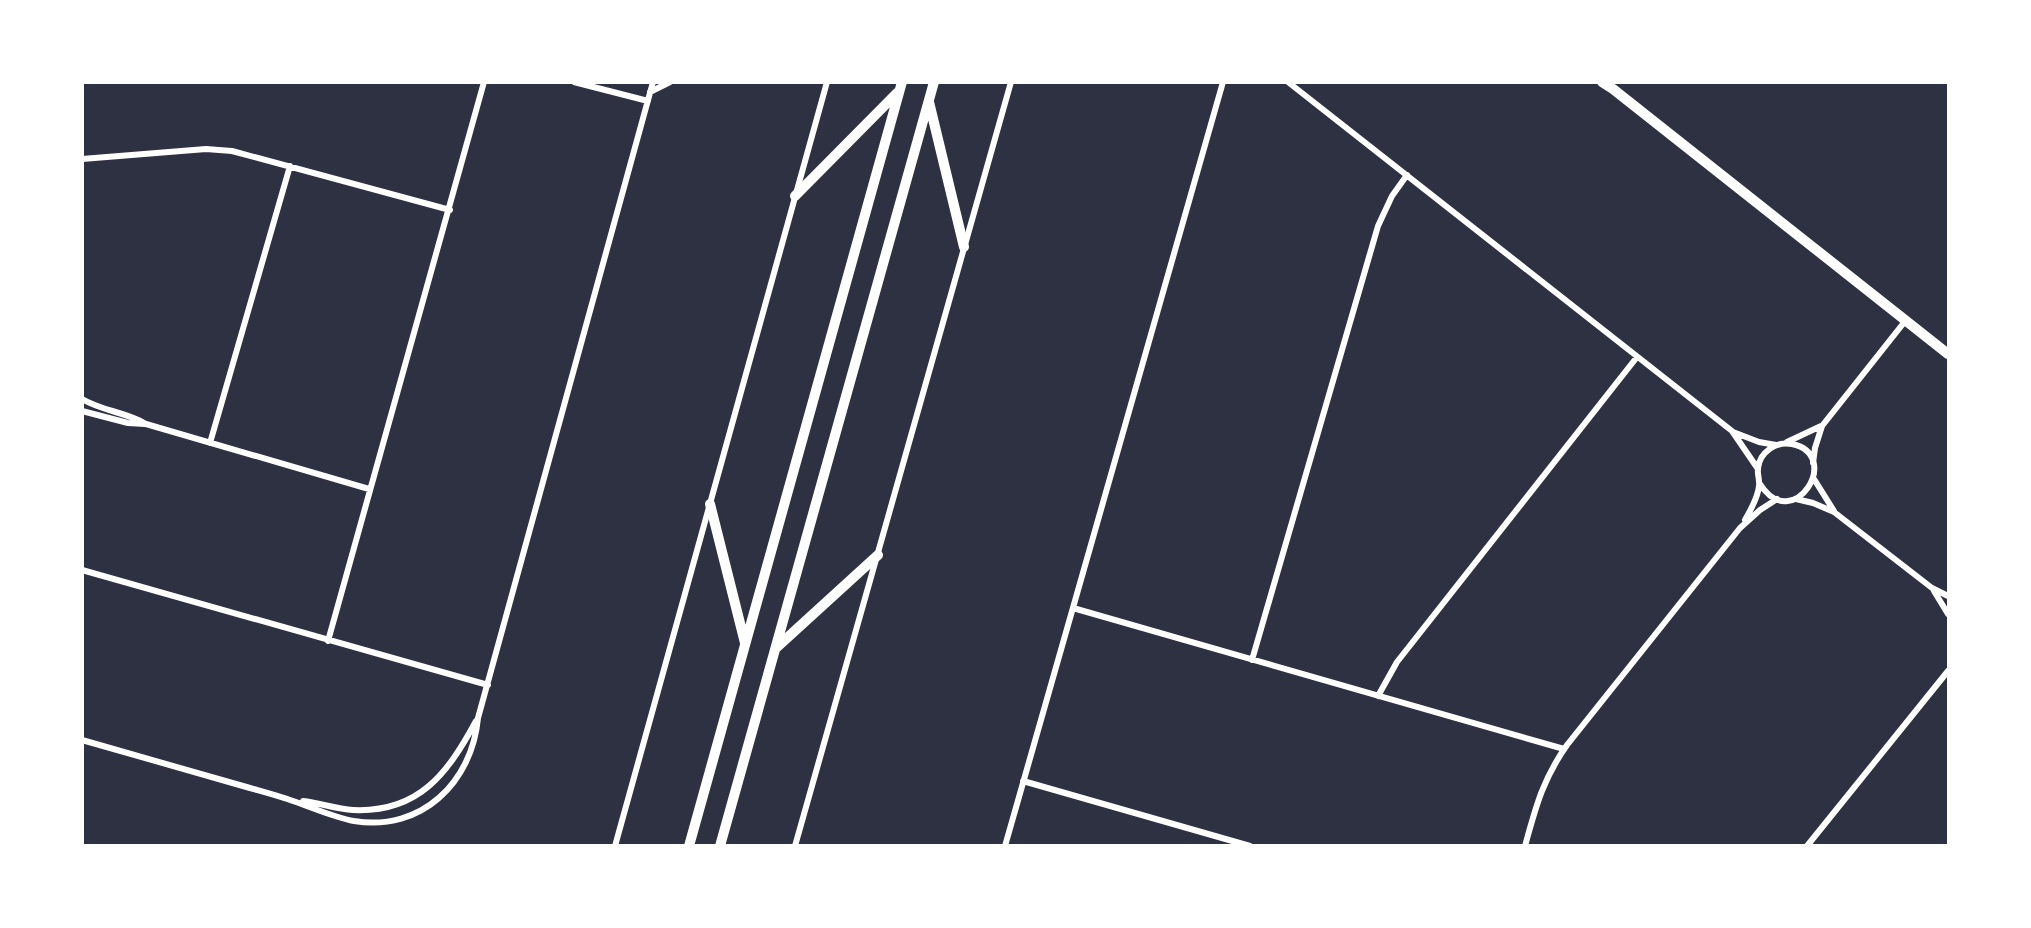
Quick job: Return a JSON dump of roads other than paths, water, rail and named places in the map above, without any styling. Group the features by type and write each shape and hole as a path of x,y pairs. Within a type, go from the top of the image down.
{"street":[{"path":"328,641 484,82"},
{"path":"574,82 648,101"},
{"path":"293,801 354,810 380,808 404,802 425,790 444,772 453,761 478,717 653,82"},
{"path":"650,92 670,82"},
{"path":"615,846 827,82"},
{"path":"720,846 934,82"},
{"path":"795,846 1011,82"},
{"path":"1005,846 1223,82"},
{"path":"1288,82 1732,432 1758,469"},
{"path":"1607,85 1948,354"},
{"path":"795,196 900,87"},
{"path":"689,846 900,87"},
{"path":"928,101 964,247"},
{"path":"82,159 219,149 450,210"},
{"path":"210,443 290,166"},
{"path":"1252,660 1378,226 1392,196 1407,175"},
{"path":"1834,512 1814,479 1815,448 1822,426 1906,320"},
{"path":"1378,696 1397,662 1637,357"},
{"path":"82,399 146,424 369,489"},
{"path":"82,411 128,423 146,424"},
{"path":"1784,444 1822,426"},
{"path":"1732,432 1759,442 1776,445 1791,444 1805,451 1813,464"},
{"path":"1776,445 1763,455 1758,469 1760,484 1764,491 1777,500"},
{"path":"1796,499 1806,493 1814,479"},
{"path":"1740,528 1753,504 1760,484"},
{"path":"1525,846 1539,793 1564,749 1740,528 1760,510 1777,500 1796,499 1834,512 1932,588 1948,596"},
{"path":"710,504 746,645"},
{"path":"776,648 878,555"},
{"path":"82,570 328,641 488,684"},
{"path":"1932,588 1948,614"},
{"path":"1072,608 1564,749"},
{"path":"1807,846 1946,673 1948,665"},
{"path":"82,740 293,801 340,818 368,822 391,821 410,815 437,800 455,782 470,755 477,734 478,717"},
{"path":"1023,782 1250,846"}]}
